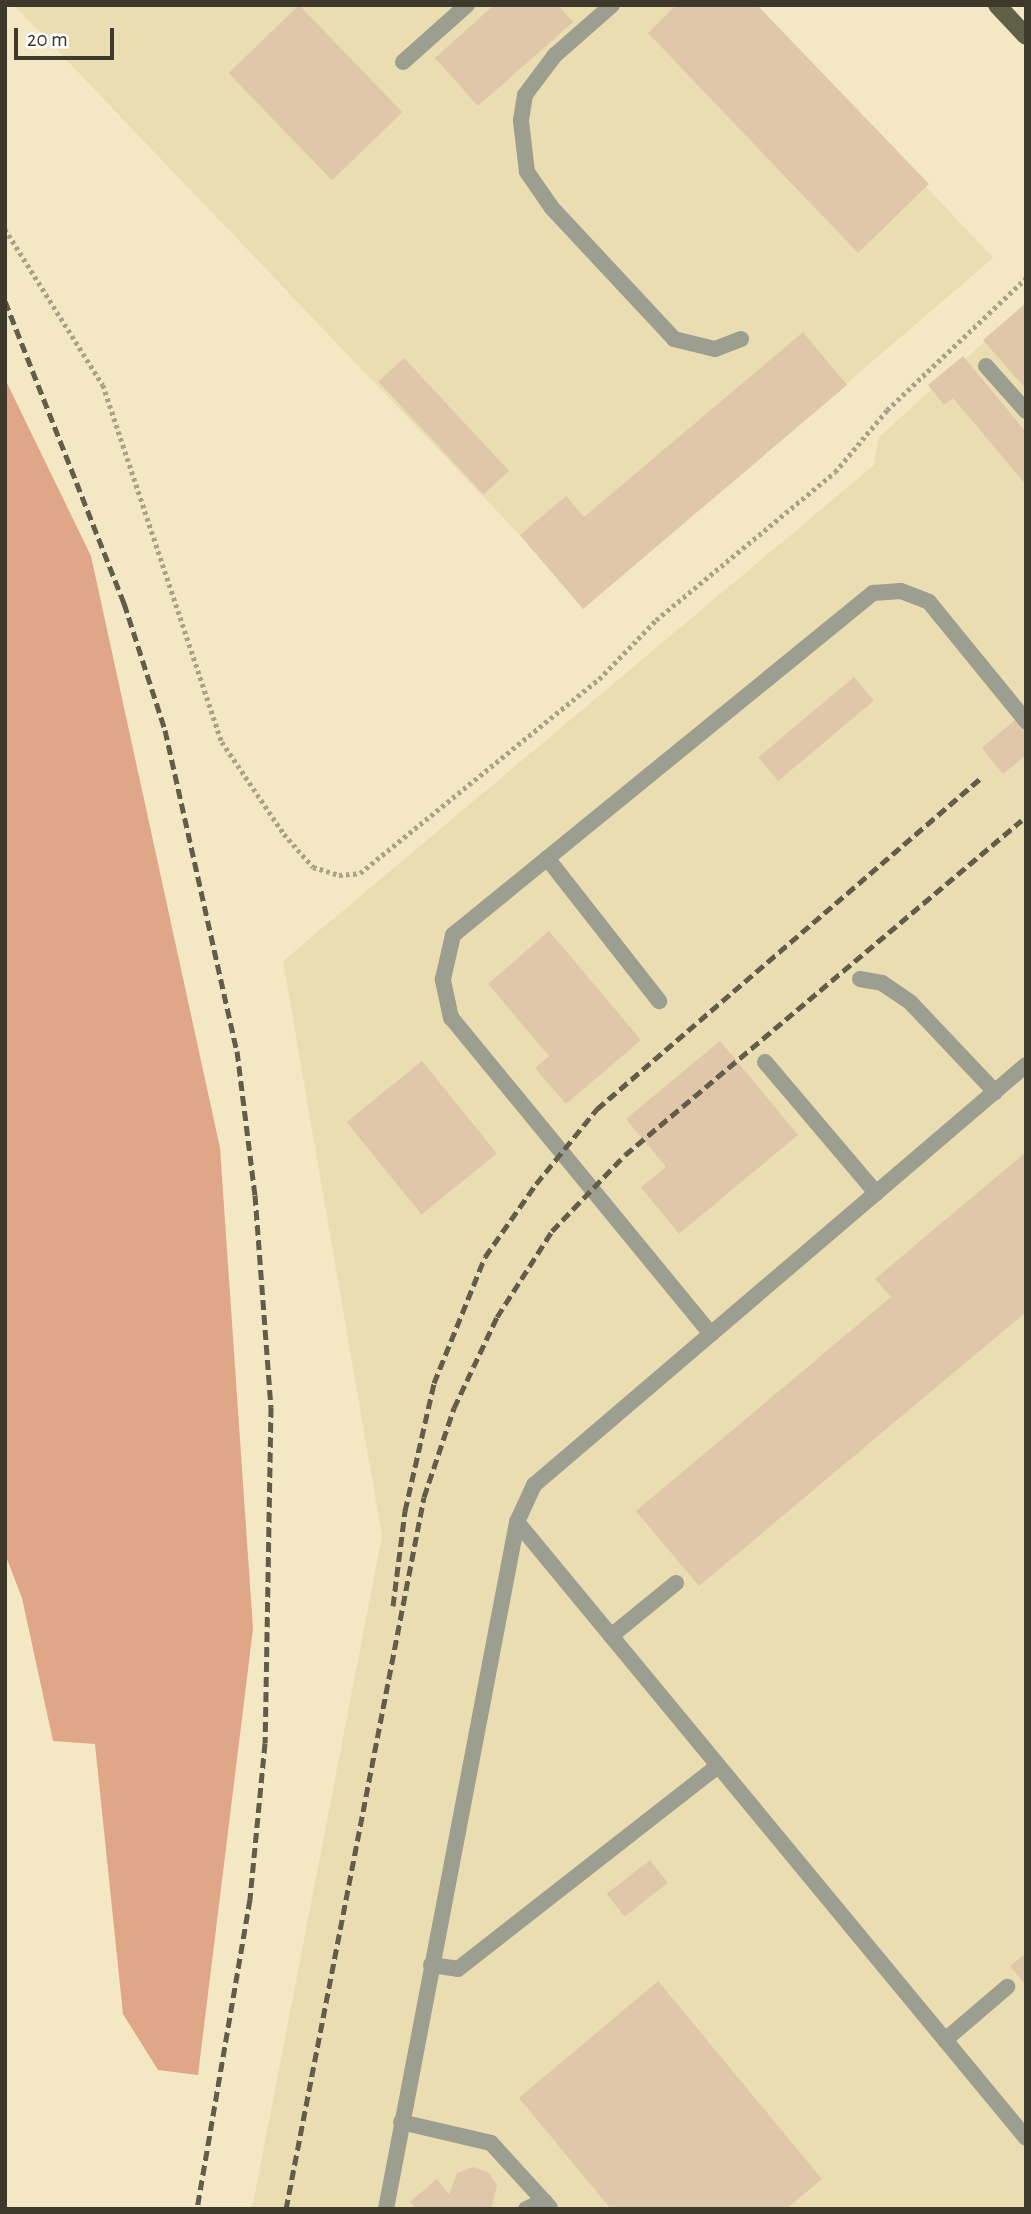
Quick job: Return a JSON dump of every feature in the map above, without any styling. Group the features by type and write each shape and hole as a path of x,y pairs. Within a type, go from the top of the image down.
{"main road":[{"path":"997,5 1026,36"}],"lane":[{"path":"403,62 467,5"},
{"path":"612,5 555,55 525,95 520,121 527,172 552,208 674,339 715,349 741,339"},
{"path":"986,366 1026,411"},
{"path":"711,1334 451,1018 443,979 453,935 873,593 901,591 929,602 1026,721"},
{"path":"547,858 659,1001"},
{"path":"860,979 883,983 910,1002 995,1092"},
{"path":"765,1062 876,1193"},
{"path":"386,2209 517,1522 534,1485 1026,1065"},
{"path":"517,1522 1026,2138"},
{"path":"611,1636 676,1583"},
{"path":"431,1965 458,1969 718,1766"},
{"path":"945,2040 1007,1987"},
{"path":"401,2122 491,2143 547,2205"},
{"path":"526,2209 547,2205"}],"path":[{"path":"5,229 103,385 222,742 284,835 313,867 339,875 360,873 598,679 656,620 835,471 887,410 1026,278"}],"shaded area":[{"path":"14,5 757,5 993,258 583,609 520,535"},
{"path":"1026,304 1026,2209 252,2209 382,1536 283,961 874,465 879,437"},
{"path":"5,379 91,556 220,1148 253,1629 198,2075 158,2070 123,2014 95,1744 53,1741 22,1598 5,1554"}],"building":[{"path":"299,5 403,112 332,180 229,73"},
{"path":"494,5 558,5 573,22 478,106 435,58"},
{"path":"676,5 757,5 929,184 858,253 648,33"},
{"path":"1026,303 1026,389 983,340"},
{"path":"803,332 847,385 583,609 520,535 566,496 584,517"},
{"path":"963,356 1026,432 1026,485 953,398 944,405 928,385"},
{"path":"404,358 509,471 483,494 378,382"},
{"path":"854,677 874,701 778,781 758,757"},
{"path":"1016,719 1026,730 1026,755 1003,774 982,748"},
{"path":"549,931 641,1040 566,1104 535,1068 549,1056 488,984"},
{"path":"720,1041 798,1135 679,1234 641,1187 666,1167 626,1119"},
{"path":"422,1061 497,1153 422,1215 347,1122"},
{"path":"1026,1152 1026,1312 699,1586 636,1511 891,1297 875,1279"},
{"path":"650,1860 668,1883 625,1917 607,1894"},
{"path":"1026,1953 1026,1985 1010,1966"},
{"path":"658,1981 822,2179 786,2209 611,2209 519,2098"},
{"path":"473,2167 488,2172 497,2185 491,2209 416,2209 410,2202 437,2179 449,2195 457,2173"}],"railway":[{"path":"5,301 124,603 165,730 237,1051 255,1195 271,1407 265,1743 250,1899 197,2209"},
{"path":"393,1606 405,1511 434,1383 485,1257 536,1184 597,1109 982,777"},
{"path":"286,2209 424,1497 454,1408 497,1317 552,1231 625,1155 1022,820"}]}
